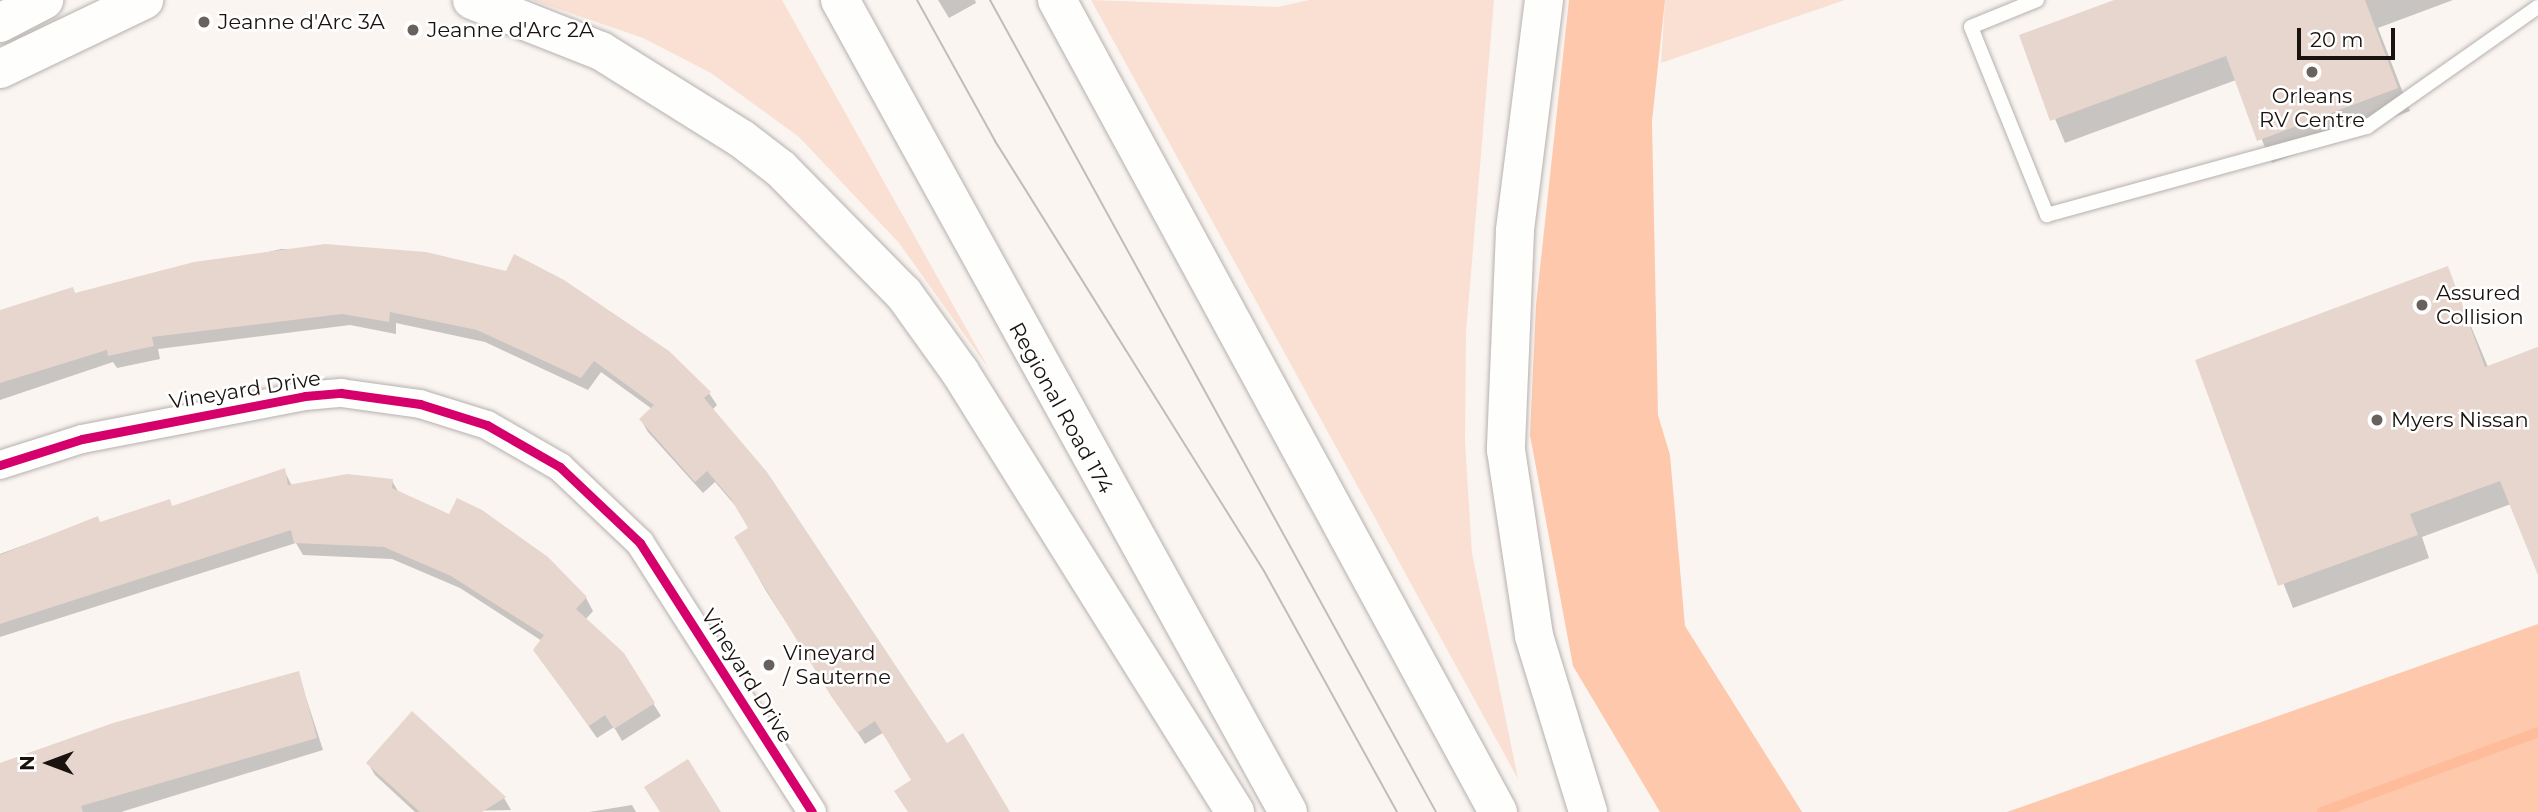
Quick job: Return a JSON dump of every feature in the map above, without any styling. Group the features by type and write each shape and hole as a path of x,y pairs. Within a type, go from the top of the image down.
{"main road":[{"path":"0,23 44,0"},
{"path":"0,69 144,0"},
{"path":"472,0 601,51 742,139 781,169 904,294 967,383 1235,812"},
{"path":"834,0 896,106"},
{"name":"Regional Road 174","path":"840,0 896,106 1288,812"},
{"path":"1056,0 1498,812"},
{"path":"1544,0 1515,231 1506,450 1534,636 1588,812"}],"street":[{"name":"Vineyard Drive","path":"0,465 95,436 317,395 420,404 487,425 560,467 640,543 812,812"}],"lane":[{"path":"2037,0 1970,27 2047,215 2367,127 2533,6"}],"shaded area":[{"path":"532,0 782,0 989,369 899,243 799,137 711,73 643,38"},
{"path":"1091,0 1278,7 1309,0 1494,0 1466,333 1465,441 1472,553 1518,779"},
{"path":"1569,0 1665,0 1652,121 1658,415 1670,455 1685,626 1802,812 1660,812 1573,666 1530,435 1536,305"},
{"path":"1665,0 1845,0 1661,63"},
{"path":"2538,624 2538,812 2007,812"}],"building":[{"name":"Orleans RV Centre","path":"2114,0 2365,0 2398,88 2257,141 2226,56 2050,121 2019,35"},
{"path":"325,244 426,252 506,271 514,254 564,280 669,351 711,392 704,398 767,472 947,743 963,733 1010,812 908,812 894,791 911,780 875,721 857,733 831,696 734,537 748,528 731,499 707,471 695,482 639,419 654,405 594,361 581,378 477,330 390,312 389,322 342,314 152,337 154,346 108,356 107,350 0,383 0,310 73,287 75,293 194,262"},
{"name":"Myers Nissan","path":"2448,266 2485,367 2538,347 2538,575 2500,481 2410,514 2418,535 2278,586 2195,360"},
{"path":"285,468 288,485 347,474 393,479 392,488 449,514 457,498 482,510 548,557 587,597 576,609 624,653 655,703 614,729 605,715 589,726 533,650 544,635 451,576 384,547 294,543 291,530 0,624 0,555 98,516 100,522 170,499 172,506"},
{"path":"299,671 317,738 81,806 83,812 0,812 0,763 113,723"},
{"path":"412,711 506,797 482,812 420,812 366,763"},
{"path":"688,759 721,812 660,812 644,787"}],"waterway":[{"path":"2322,812 2538,732"}],"tram line":[{"path":"917,0 995,141 1264,571 1397,812"},
{"path":"990,0 1436,812"}],"cycle path":[{"path":"0,465 82,439 305,396 341,393 420,404 487,425 560,467 640,543 812,812"}],"place":[{"name":"Jeanne d'Arc 3A","path":"204,22"},
{"name":"Jeanne d'Arc 2A","path":"413,30"},
{"name":"Orleans RV Centre","path":"2312,72"},
{"name":"Assured Collision","path":"2422,305"},
{"name":"Myers Nissan","path":"2377,420"},
{"name":"Vineyard / Sauterne","path":"769,665"}]}
